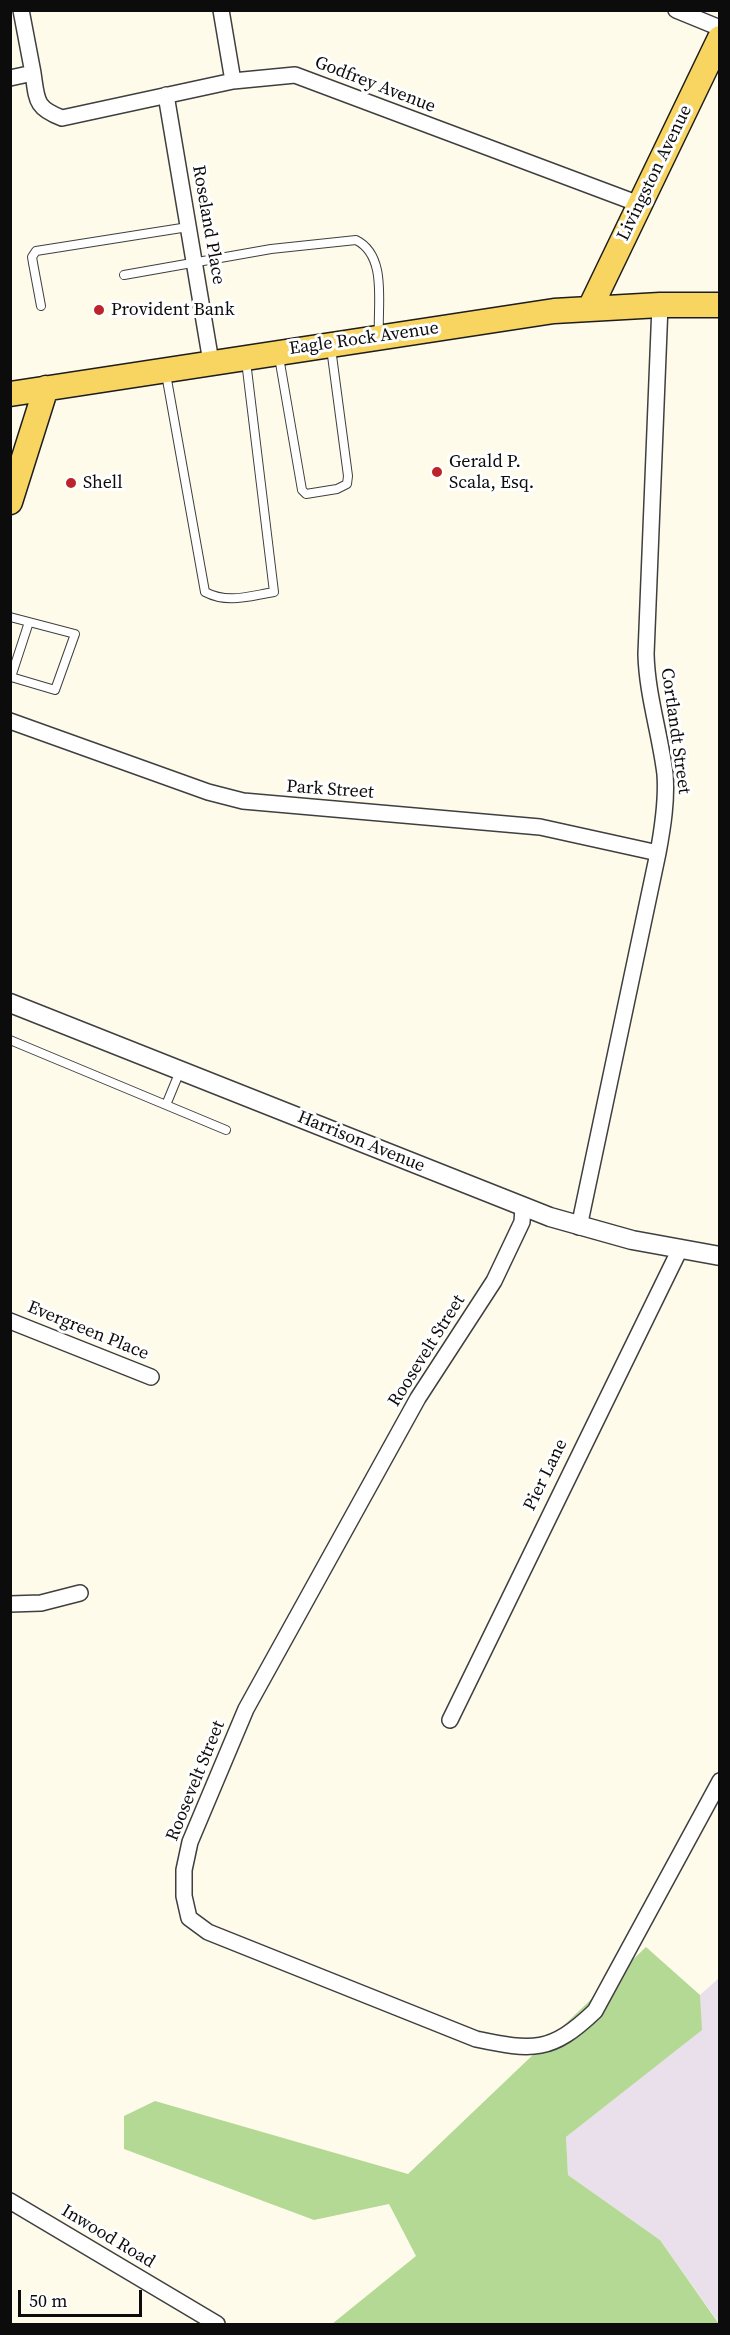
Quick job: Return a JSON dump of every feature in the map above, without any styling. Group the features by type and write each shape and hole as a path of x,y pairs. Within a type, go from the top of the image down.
{"main road":[{"name":"Livingston Avenue","path":"590,308 720,38"},
{"name":"Eagle Rock Avenue","path":"10,394 331,344 590,308 720,305"},
{"path":"10,502 14,477 46,388"}],"street":[{"name":"Godfrey Avenue","path":"21,10 37,102 45,112 62,118 233,81 295,75 639,204"},
{"path":"221,10 233,81"},
{"path":"676,10 720,28"},
{"path":"10,78 33,73"},
{"name":"Roseland Place","path":"166,95 211,362"},
{"name":"Cortlandt Street","path":"579,1227 658,852 666,798 665,774 646,680 660,305"},
{"name":"Park Street","path":"10,721 208,792 243,801 540,827 658,852"},
{"name":"Harrison Avenue","path":"10,1003 523,1207 579,1227 720,1256"},
{"name":"Roosevelt Street","path":"523,1207 522,1222 494,1281 418,1398 246,1709 190,1842 184,1870 184,1896 189,1918 208,1932 476,2039 517,2048 541,2047 574,2032 595,2011 720,1781"},
{"name":"Pier Lane","path":"450,1720 680,1249"},
{"name":"Evergreen Place","path":"10,1321 151,1377"},
{"path":"10,1604 41,1603 80,1593"},
{"name":"Inwood Road","path":"10,2201 217,2325"}],"lane":[{"path":"40,306 32,257 36,251 188,227"},
{"path":"124,274 272,249 356,240 366,246 376,264 380,337"},
{"path":"278,352 302,490 306,494 320,492 342,487 348,476 331,344"},
{"path":"165,369 205,592 219,599 241,598 274,592 246,357"},
{"path":"10,617 75,634 55,690 11,677 29,622"},
{"path":"10,1041 226,1130"},
{"path":"166,1106 181,1070"}],"shaded area":[{"path":"719,1978 719,2323 660,2240 568,2175 566,2137 701,2030 700,1995"}],"green space":[{"path":"646,1947 700,1995 702,2030 566,2137 568,2175 660,2240 719,2324 332,2324 416,2256 389,2204 314,2220 124,2149 124,2116 155,2101 408,2174"}],"place":[{"name":"Provident Bank","path":"99,310"},
{"name":"Gerald P. Scala, Esq.","path":"437,472"},
{"name":"Shell","path":"71,483"}]}
